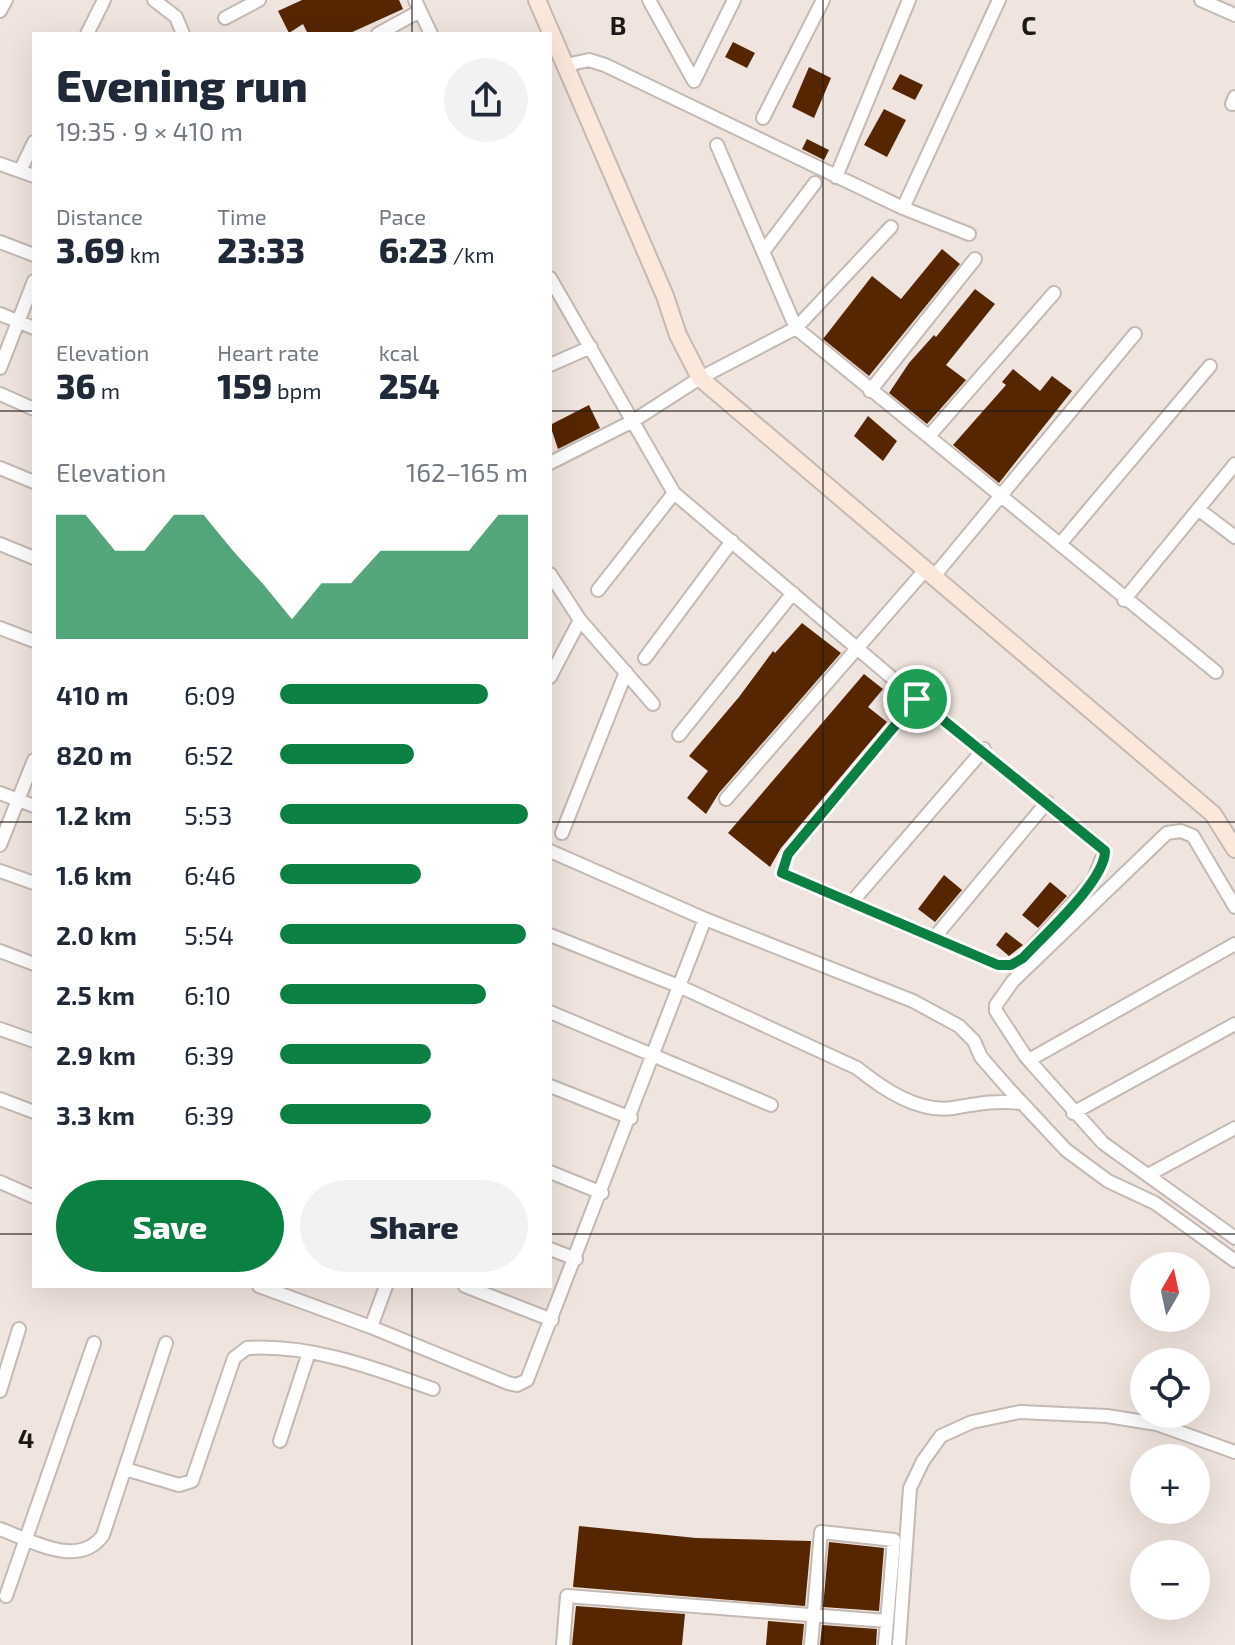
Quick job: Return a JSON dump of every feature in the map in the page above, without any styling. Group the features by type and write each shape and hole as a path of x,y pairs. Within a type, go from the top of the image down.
{"main road":[{"path":"537,0 551,32"},
{"path":"552,34 678,335 700,378 1213,814 1235,849"}],"street":[{"path":"0,11 6,0"},
{"path":"88,32 104,0"},
{"path":"154,0 176,17 182,32"},
{"path":"225,18 259,0"},
{"path":"649,0 694,81 734,0"},
{"path":"763,118 823,0"},
{"path":"836,177 909,0"},
{"path":"1201,0 1235,15"},
{"path":"903,208 994,1"},
{"path":"381,32 418,6 430,32"},
{"path":"566,65 589,60 605,65 836,177 969,234"},
{"path":"717,145 796,328 1124,600 1216,672"},
{"path":"20,171 32,146"},
{"path":"0,164 32,175"},
{"path":"763,252 815,183"},
{"path":"552,462 633,421 700,378 796,328 891,227"},
{"path":"0,242 32,254"},
{"path":"870,391 975,259"},
{"path":"0,368 32,286"},
{"path":"929,436 1054,293"},
{"path":"554,296 591,347 674,493 917,699 984,749 1105,851 1102,866 1093,881 1023,958 1011,965 998,965 785,876 781,869 783,862 917,699"},
{"path":"0,314 32,327"},
{"path":"726,799 859,648 1002,496 1135,334"},
{"path":"552,364 591,347"},
{"path":"1060,544 1210,366"},
{"path":"0,394 32,408"},
{"path":"1124,600 1235,464"},
{"path":"0,468 32,481"},
{"path":"598,590 674,493"},
{"path":"1198,509 1235,537"},
{"path":"645,658 732,541"},
{"path":"0,544 32,557"},
{"path":"552,577 580,620 653,704"},
{"path":"679,735 793,593"},
{"path":"552,673 580,620"},
{"path":"0,628 32,640"},
{"path":"562,833 626,672"},
{"path":"851,903 984,749"},
{"path":"0,845 32,764"},
{"path":"0,793 32,805"},
{"path":"934,938 1047,802"},
{"path":"1235,907 1193,836 1181,831 1167,833 1002,995 996,1005 998,1017 1029,1060 1073,1113 1103,1143 1235,1238"},
{"path":"553,852 705,919 913,1001 959,1026 1044,1130 1090,1169 1155,1203 1235,1261"},
{"path":"0,871 32,882"},
{"path":"264,1288 517,1385 530,1377 705,919"},
{"path":"552,936 681,987 857,1068 879,1086 915,1102 951,1108 991,1100 1020,1103"},
{"path":"1029,1060 1235,946"},
{"path":"0,951 32,963"},
{"path":"552,1013 771,1105"},
{"path":"1073,1113 1235,1024"},
{"path":"0,1029 32,1040"},
{"path":"552,1087 631,1118"},
{"path":"0,1099 32,1111"},
{"path":"1148,1175 1235,1128"},
{"path":"552,1173 602,1193"},
{"path":"0,1182 32,1196"},
{"path":"552,1250 576,1259"},
{"path":"371,1327 385,1288"},
{"path":"470,1288 552,1320"},
{"path":"0,1391 19,1329"},
{"path":"6,1596 94,1343"},
{"path":"0,1529 71,1553 86,1552 95,1545 103,1535 166,1343"},
{"path":"125,1469 179,1485 192,1481 240,1351 263,1347 309,1352 380,1370 433,1389"},
{"path":"280,1441 309,1352"},
{"path":"899,1645 910,1488 923,1461 941,1436 972,1422 1020,1412 1107,1416 1157,1424 1235,1452"},
{"path":"811,1645 821,1532 894,1540 885,1645"},
{"path":"563,1645 567,1596 887,1621"}],"building":[{"path":"302,0 399,0 403,9 352,32 307,32 303,24 288,32 278,11"},
{"path":"733,42 755,53 747,68 725,57"},
{"path":"809,67 831,78 814,118 792,107"},
{"path":"900,74 923,85 915,100 892,89"},
{"path":"884,109 906,120 887,157 864,145"},
{"path":"807,139 829,150 824,160 802,149"},
{"path":"942,249 960,264 869,376 823,339 872,276 901,299"},
{"path":"975,289 995,304 946,365 966,380 927,424 889,393 909,363 934,335 936,337"},
{"path":"1013,369 1040,391 1052,376 1072,391 999,483 953,445 1006,385 1002,382"},
{"path":"589,405 600,428 558,449 552,424"},
{"path":"868,416 897,441 883,461 854,436"},
{"path":"802,623 841,653 719,793 706,814 687,798 708,771 689,756 773,651 775,653"},
{"path":"864,674 883,689 868,707 887,722 781,848 770,867 728,833"},
{"path":"944,875 962,890 935,922 918,909"},
{"path":"1050,882 1067,896 1038,928 1022,915"},
{"path":"1006,932 1023,945 1009,956 996,945"},
{"path":"579,1526 696,1538 811,1541 805,1606 573,1587"},
{"path":"829,1542 884,1548 879,1611 823,1607"},
{"path":"576,1606 685,1614 682,1645 572,1645"},
{"path":"768,1621 804,1624 802,1645 766,1645"},
{"path":"822,1625 877,1629 876,1645 820,1645"}],"route":[{"path":"917,699 984,749 1105,851 1102,866 1093,881 1023,958 1011,965 998,965 782,873 788,854 917,699"}]}
